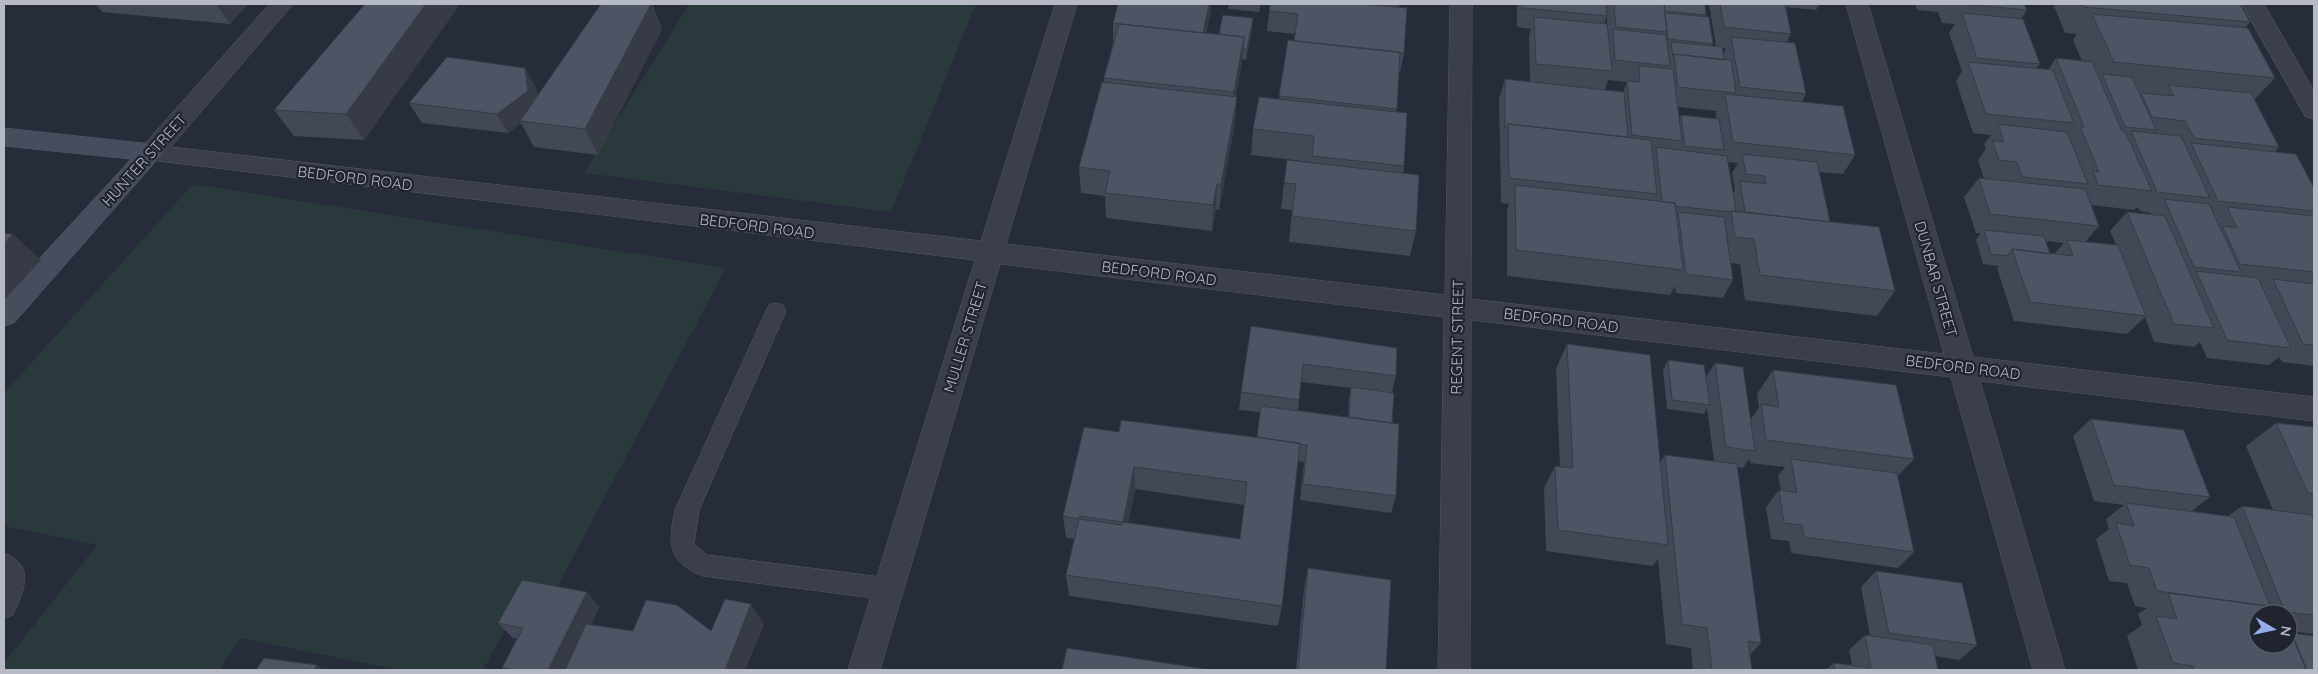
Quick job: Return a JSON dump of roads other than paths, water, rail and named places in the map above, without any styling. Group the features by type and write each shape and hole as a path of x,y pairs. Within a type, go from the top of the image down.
{"main road":[{"name":"BEDFORD ROAD","path":"4,137 151,153"},
{"name":"HUNTER STREET","path":"4,315 151,153"}],"street":[{"name":"HUNTER STREET","path":"151,153 282,4"},
{"name":"MULLER STREET","path":"864,670 1066,4"},
{"name":"REGENT STREET","path":"1454,670 1461,4"},
{"name":"DUNBAR STREET","path":"1857,4 2049,670"},
{"path":"2253,4 2314,111"},
{"name":"BEDFORD ROAD","path":"151,153 990,254 2314,409"}],"lane":[{"path":"776,311 687,510 680,542 687,556 703,565 889,589"},
{"path":"4,564 13,573 13,586 4,608"}]}
